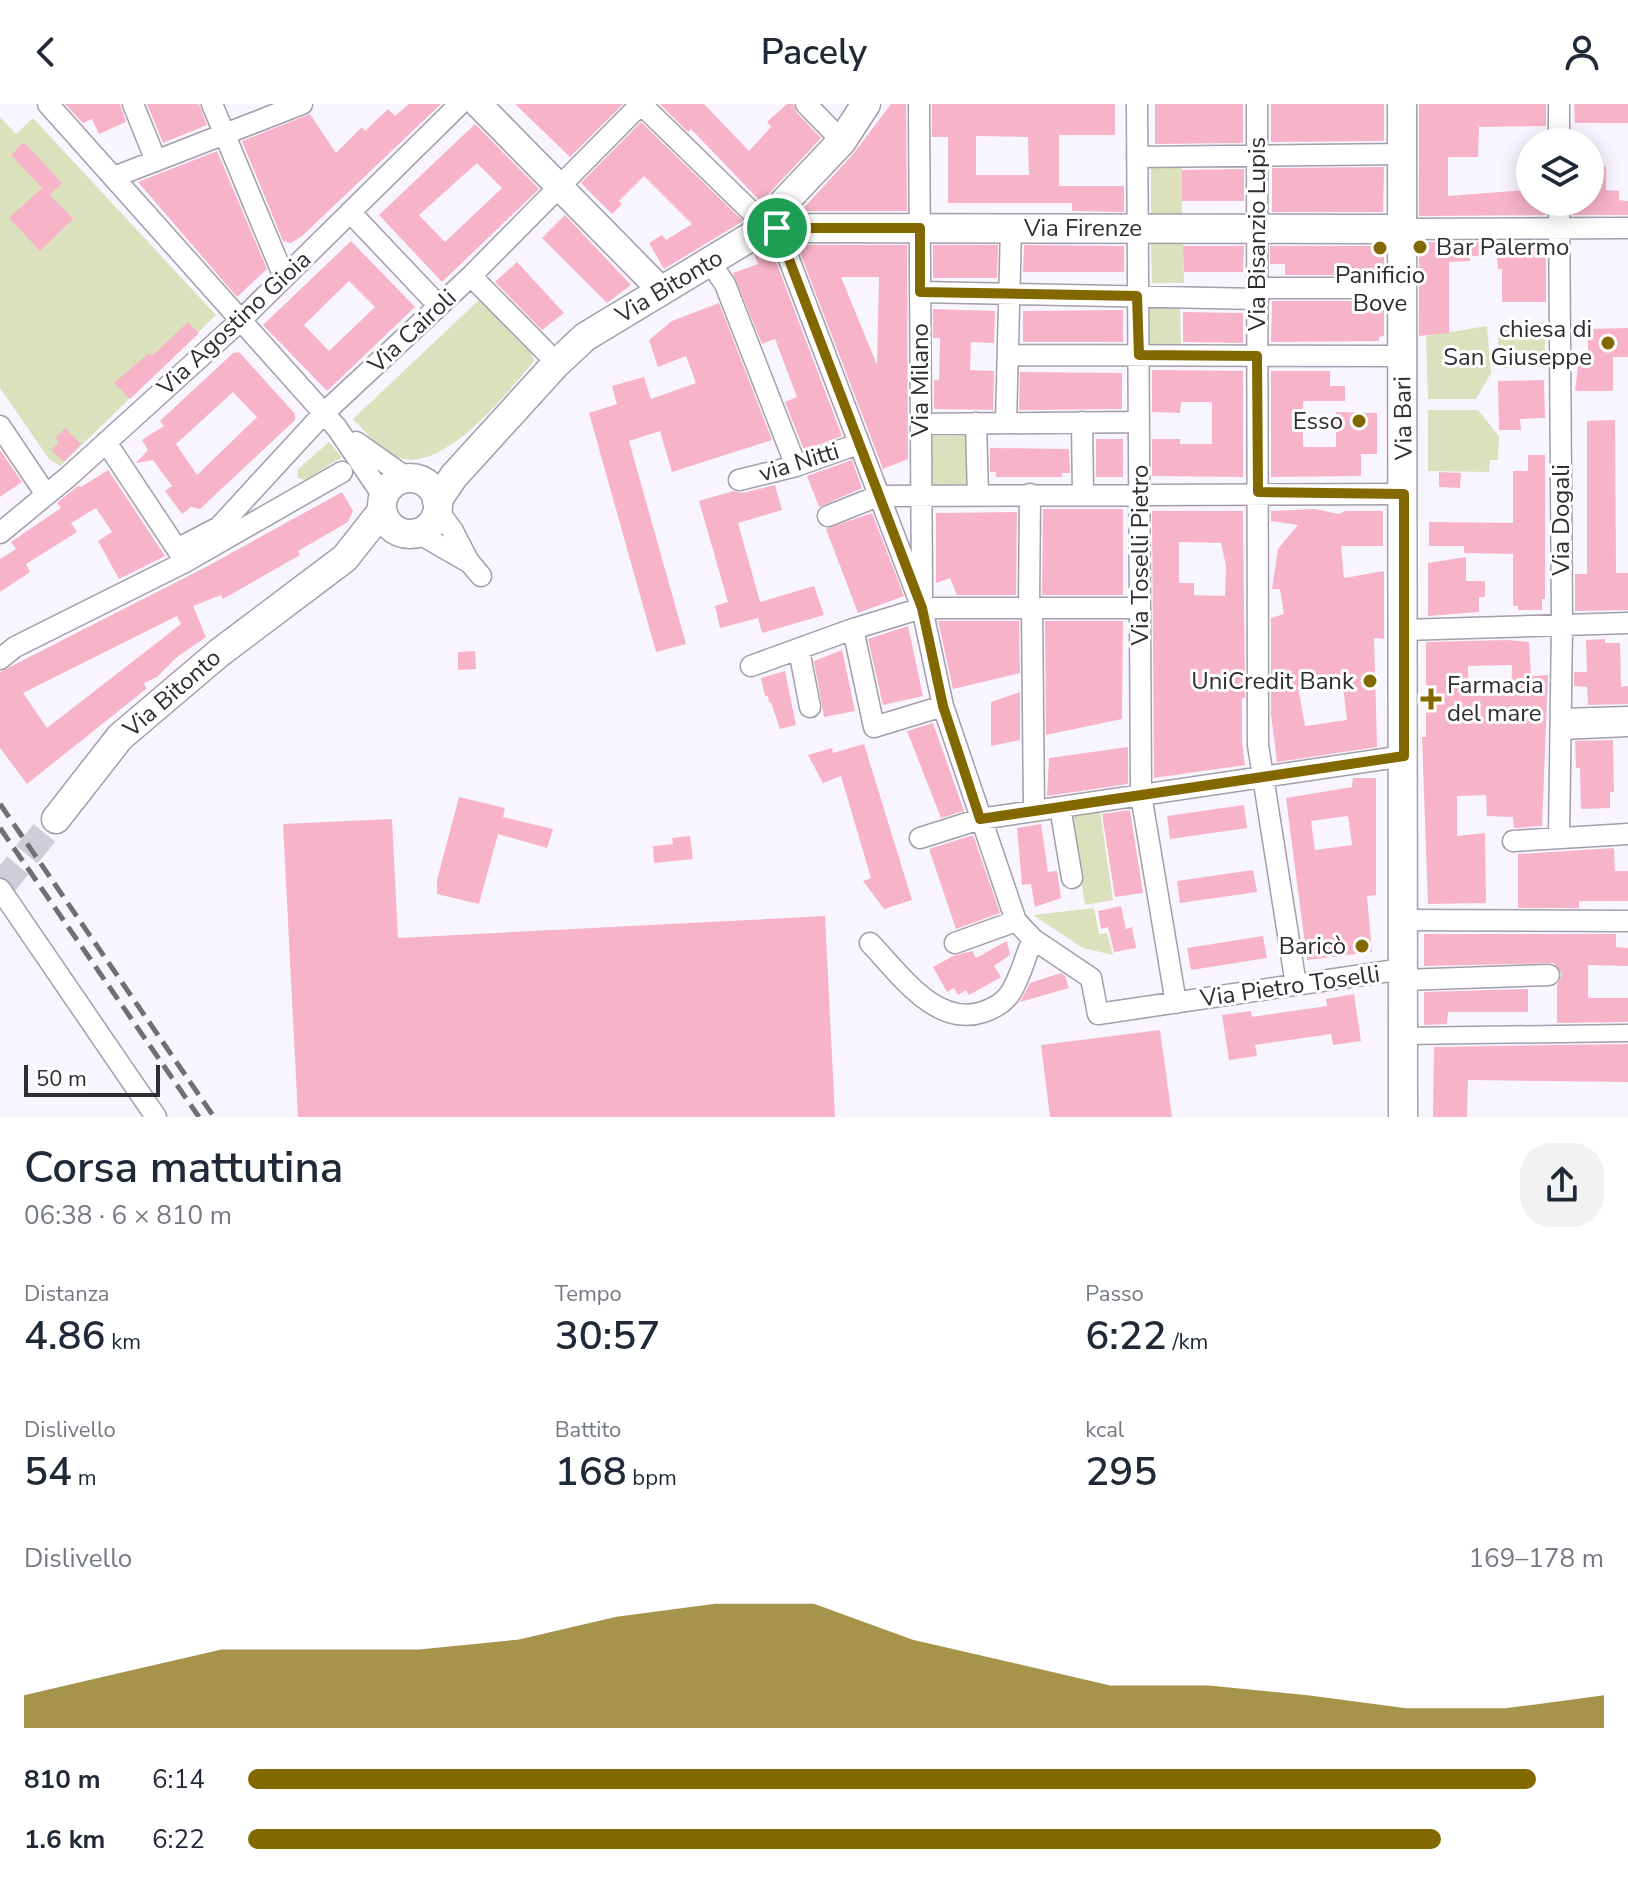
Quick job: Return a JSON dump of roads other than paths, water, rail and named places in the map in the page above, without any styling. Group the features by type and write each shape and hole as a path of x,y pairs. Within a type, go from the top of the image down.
{"main road":[{"name":"Via Bitonto","path":"437,505 454,476 532,394 555,365 585,337 660,289 770,226 842,141 866,104"},
{"name":"Via Bari","path":"1402,104 1403,1117"},
{"name":"Via Firenze","path":"770,226 1403,229"},
{"name":"Via Bitonto","path":"411,478 453,455 532,394"},
{"path":"411,478 430,486 437,505 431,524 345,558 393,484 411,478"},
{"path":"383,503 389,524 410,533"},
{"name":"Via Bitonto","path":"56,819 120,737 219,653 345,558"}],"street":[{"path":"48,104 330,420 383,503"},
{"path":"133,104 156,161"},
{"path":"212,104 284,277"},
{"path":"114,177 302,104"},
{"name":"Via Agostino Gioia","path":"0,533 240,321 460,104"},
{"path":"478,104 660,289"},
{"path":"641,104 770,226 922,608 943,706 980,819 1016,921 1033,939 1008,997 986,1011 961,1016 944,1013 930,1003 870,943"},
{"name":"Via Cairoli","path":"181,555 219,527 330,420 641,104"},
{"path":"806,104 842,141"},
{"name":"Via Milano","path":"919,104 922,608"},
{"name":"Via Toselli Pietro","path":"1137,104 1141,795 1176,1003"},
{"name":"Via Bisanzio Lupis","path":"1257,104 1258,745 1296,985"},
{"path":"1559,104 1559,128"},
{"path":"1137,157 1404,154"},
{"path":"350,212 439,306"},
{"name":"Via Dogali","path":"1559,216 1562,625 1559,838"},
{"path":"1006,423 1011,228"},
{"path":"1403,229 1628,228"},
{"path":"709,261 725,284 796,466"},
{"path":"471,276 546,352"},
{"path":"920,292 1137,296 1402,288"},
{"path":"1009,355 1403,356"},
{"path":"330,420 411,478"},
{"path":"1082,422 1083,494"},
{"path":"921,424 1139,422"},
{"path":"976,423 978,495"},
{"path":"0,426 45,493"},
{"path":"106,442 181,555"},
{"name":"via Nitti","path":"739,480 796,466 858,444"},
{"path":"0,659 15,647 181,555 342,472"},
{"path":"828,516 878,496 1258,492 1404,494"},
{"path":"1030,494 1034,811"},
{"path":"410,533 475,570 437,505"},
{"path":"751,666 922,608 1140,608"},
{"path":"1404,630 1628,623"},
{"path":"853,629 874,727 943,706"},
{"path":"799,650 810,707"},
{"path":"1561,724 1628,715"},
{"path":"1561,724 1628,728"},
{"path":"920,838 980,819 1404,756"},
{"path":"1060,807 1072,878"},
{"path":"1513,841 1628,834"},
{"path":"0,889 156,1117"},
{"path":"1403,920 1628,921"},
{"path":"955,943 1016,921"},
{"name":"Via Pietro Toselli","path":"1033,939 1091,978 1098,1014 1296,985 1403,974 1549,975"},
{"path":"1404,1036 1628,1033"}],"tunnel":[{"path":"0,887 56,819"}],"railway":[{"path":"0,804 214,1117"},
{"path":"0,828 199,1117"}],"place":[{"name":"Bar Palermo","path":"1420,247"},
{"name":"Panificio Bove","path":"1380,248"},
{"name":"chiesa di San Giuseppe","path":"1608,343"},
{"name":"Esso","path":"1359,421"},
{"name":"UniCredit Bank","path":"1370,681"},
{"name":"Farmacia del mare","path":"1431,699"},
{"name":"Baricò","path":"1362,946"}]}
